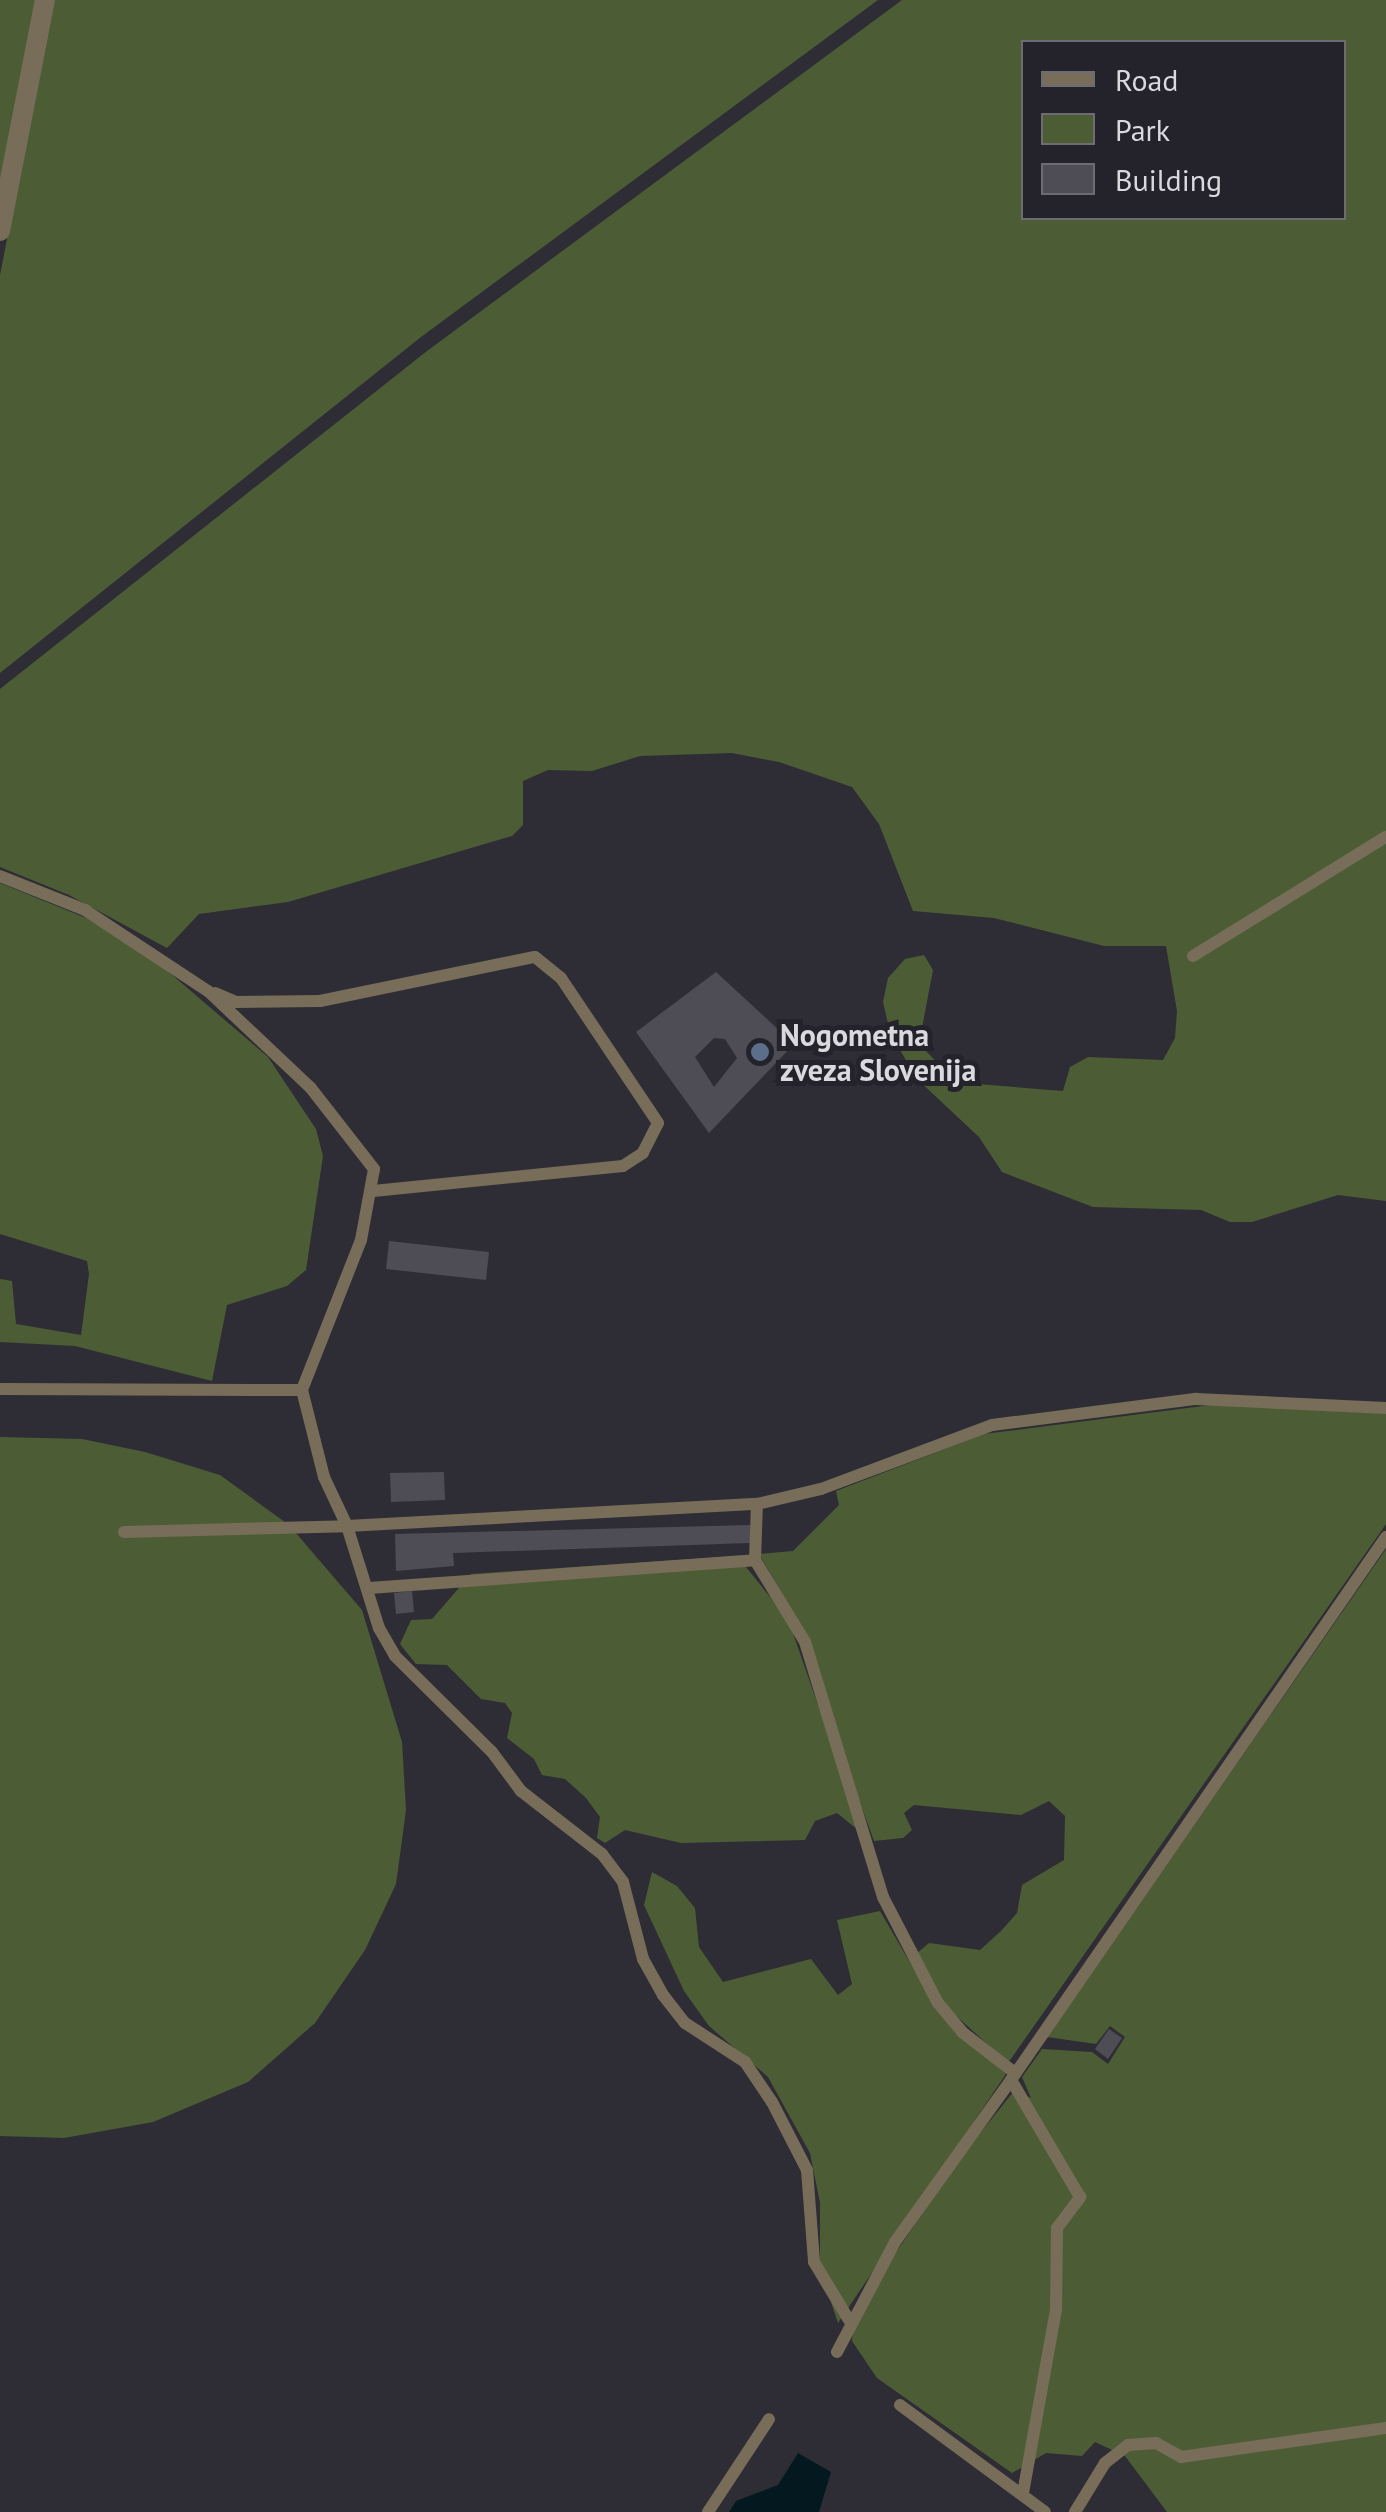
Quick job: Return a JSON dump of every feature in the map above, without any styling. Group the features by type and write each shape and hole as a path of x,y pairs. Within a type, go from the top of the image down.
{"street":[{"path":"0,231 45,0"}],"lane":[{"path":"1193,956 1386,838"},
{"path":"0,876 85,910 208,990 236,1002 320,1002 534,957 561,978 658,1122 643,1153 623,1166 373,1191"},
{"path":"208,990 348,1133 374,1169 373,1191 302,1390 324,1477 347,1526 395,1656 458,1715 521,1791 602,1854 623,1882 643,1958 662,1995 685,2023 745,2062 772,2102 807,2170 814,2262 849,2320"},
{"path":"0,1389 302,1390"},
{"path":"124,1532 347,1526 757,1504 821,1489 992,1425 1234,1396 1386,1408"},
{"path":"757,1504 755,1560 805,1642 883,1898 938,2003 962,2032 1013,2076 1080,2198 1057,2228 1056,2310 1023,2493"},
{"path":"837,2352 849,2320 934,2184 1386,1537"},
{"path":"368,1588 755,1560"},
{"path":"900,2405 1045,2512"},
{"path":"708,2512 770,2419"},
{"path":"1076,2512 1105,2463 1128,2446 1156,2442 1181,2458 1386,2428"}],"green space":[{"path":"0,0 36,0 0,192"},
{"path":"54,0 878,0 421,337 0,673 0,275"},
{"path":"902,0 1386,0 1386,1201 1338,1195 1252,1222 1230,1222 1201,1210 1093,1207 1002,1172 979,1137 916,1078 890,1032 883,1002 888,978 905,959 924,955 933,970 921,1033 924,1049 948,1074 965,1083 1063,1091 1070,1067 1088,1057 1163,1060 1175,1038 1177,1011 1166,946 1104,946 994,918 913,911 879,824 852,787 779,762 732,753 640,756 592,771 548,770 523,781 523,825 512,836 288,902 199,914 167,948 69,895 0,867 0,689 427,351"},
{"path":"0,883 86,918 150,956 268,1057 316,1129 323,1156 306,1270 287,1286 227,1305 212,1381 75,1346 0,1342 0,1279 12,1281 16,1324 81,1335 89,1274 87,1261 0,1234"},
{"path":"1234,1402 1386,1413 1386,1524 1008,2063 941,2002 917,1953 929,1943 980,1950 1001,1931 1017,1913 1022,1885 1064,1860 1065,1816 1049,1801 1021,1815 914,1805 904,1813 912,1830 903,1838 874,1841 827,1711 810,1641 759,1554 793,1551 839,1505 836,1491 984,1434"},
{"path":"0,1437 82,1439 145,1452 220,1475 289,1525 362,1610 402,1742 406,1810 396,1884 365,1950 315,2023 248,2082 153,2122 64,2138 0,2136"},
{"path":"1386,1549 1386,2512 1167,2512 1125,2456 1095,2442 1082,2456 1046,2453 1012,2473 877,2378 852,2341 853,2328 879,2277 965,2152 1014,2091 1031,2098 1022,2077 1042,2049 1092,2052 1108,2064 1125,2037 1110,2026 1096,2044 1047,2037"},
{"path":"737,1556 788,1619 863,1834 837,1813 815,1821 805,1840 681,1843 625,1830 605,1843 597,1838 600,1817 586,1798 565,1779 542,1775 534,1759 507,1738 512,1713 505,1703 481,1699 447,1665 416,1664 400,1644 411,1620 432,1619 471,1574"},
{"path":"652,1872 677,1886 695,1908 699,1947 723,1982 811,1959 838,1995 852,1984 837,1920 880,1911 919,1978 1006,2074 838,2323 820,2270 820,2203 810,2153 768,2077 709,2026 684,1991 644,1905"}],"water":[{"path":"798,2453 831,2472 819,2512 729,2512 736,2501 778,2485"}],"building":[{"name":"Nogometna zveza Slovenija","path":"716,972 794,1044 709,1133 636,1032","holes":["714,1038 725,1039 737,1058 714,1087 695,1057"]},
{"path":"389,1241 489,1252 486,1280 386,1269"},
{"path":"444,1472 445,1500 391,1502 390,1473"},
{"path":"750,1525 750,1543 453,1553 454,1566 396,1571 395,1534"},
{"path":"412,1591 414,1612 396,1614 394,1593"},
{"path":"1109,2029 1122,2038 1108,2059 1095,2049"}],"place":[{"name":"Nogometna zveza Slovenija","path":"760,1052"}]}
